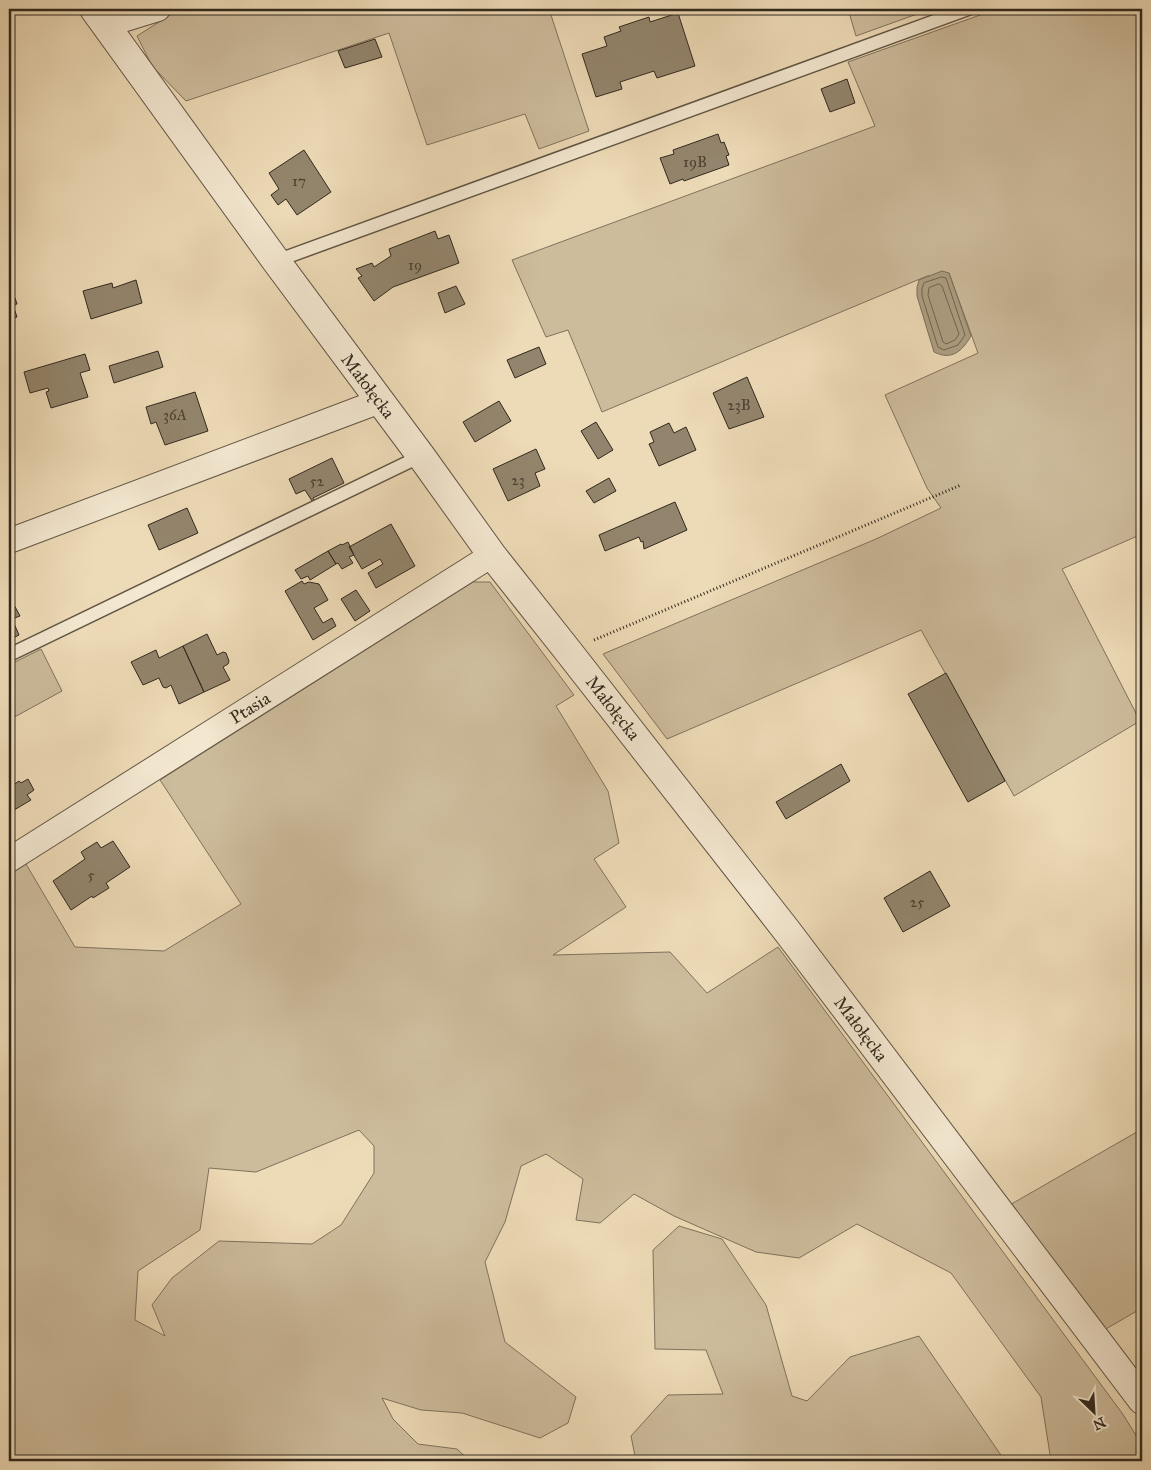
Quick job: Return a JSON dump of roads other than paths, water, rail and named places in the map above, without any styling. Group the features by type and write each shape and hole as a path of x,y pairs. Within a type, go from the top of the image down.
{"street":[{"path":"100,17 158,9"},
{"name":"Małołęcka","path":"100,17 492,555 787,931 1142,1400"},
{"path":"9,541 380,401"},
{"name":"Ptasia","path":"9,860 492,555"}],"lane":[{"path":"276,261 968,9"},
{"path":"9,655 421,456"}],"water":[{"path":"942,271 949,273 971,336 960,350 951,355 940,355 934,352 917,296 919,280"}]}
